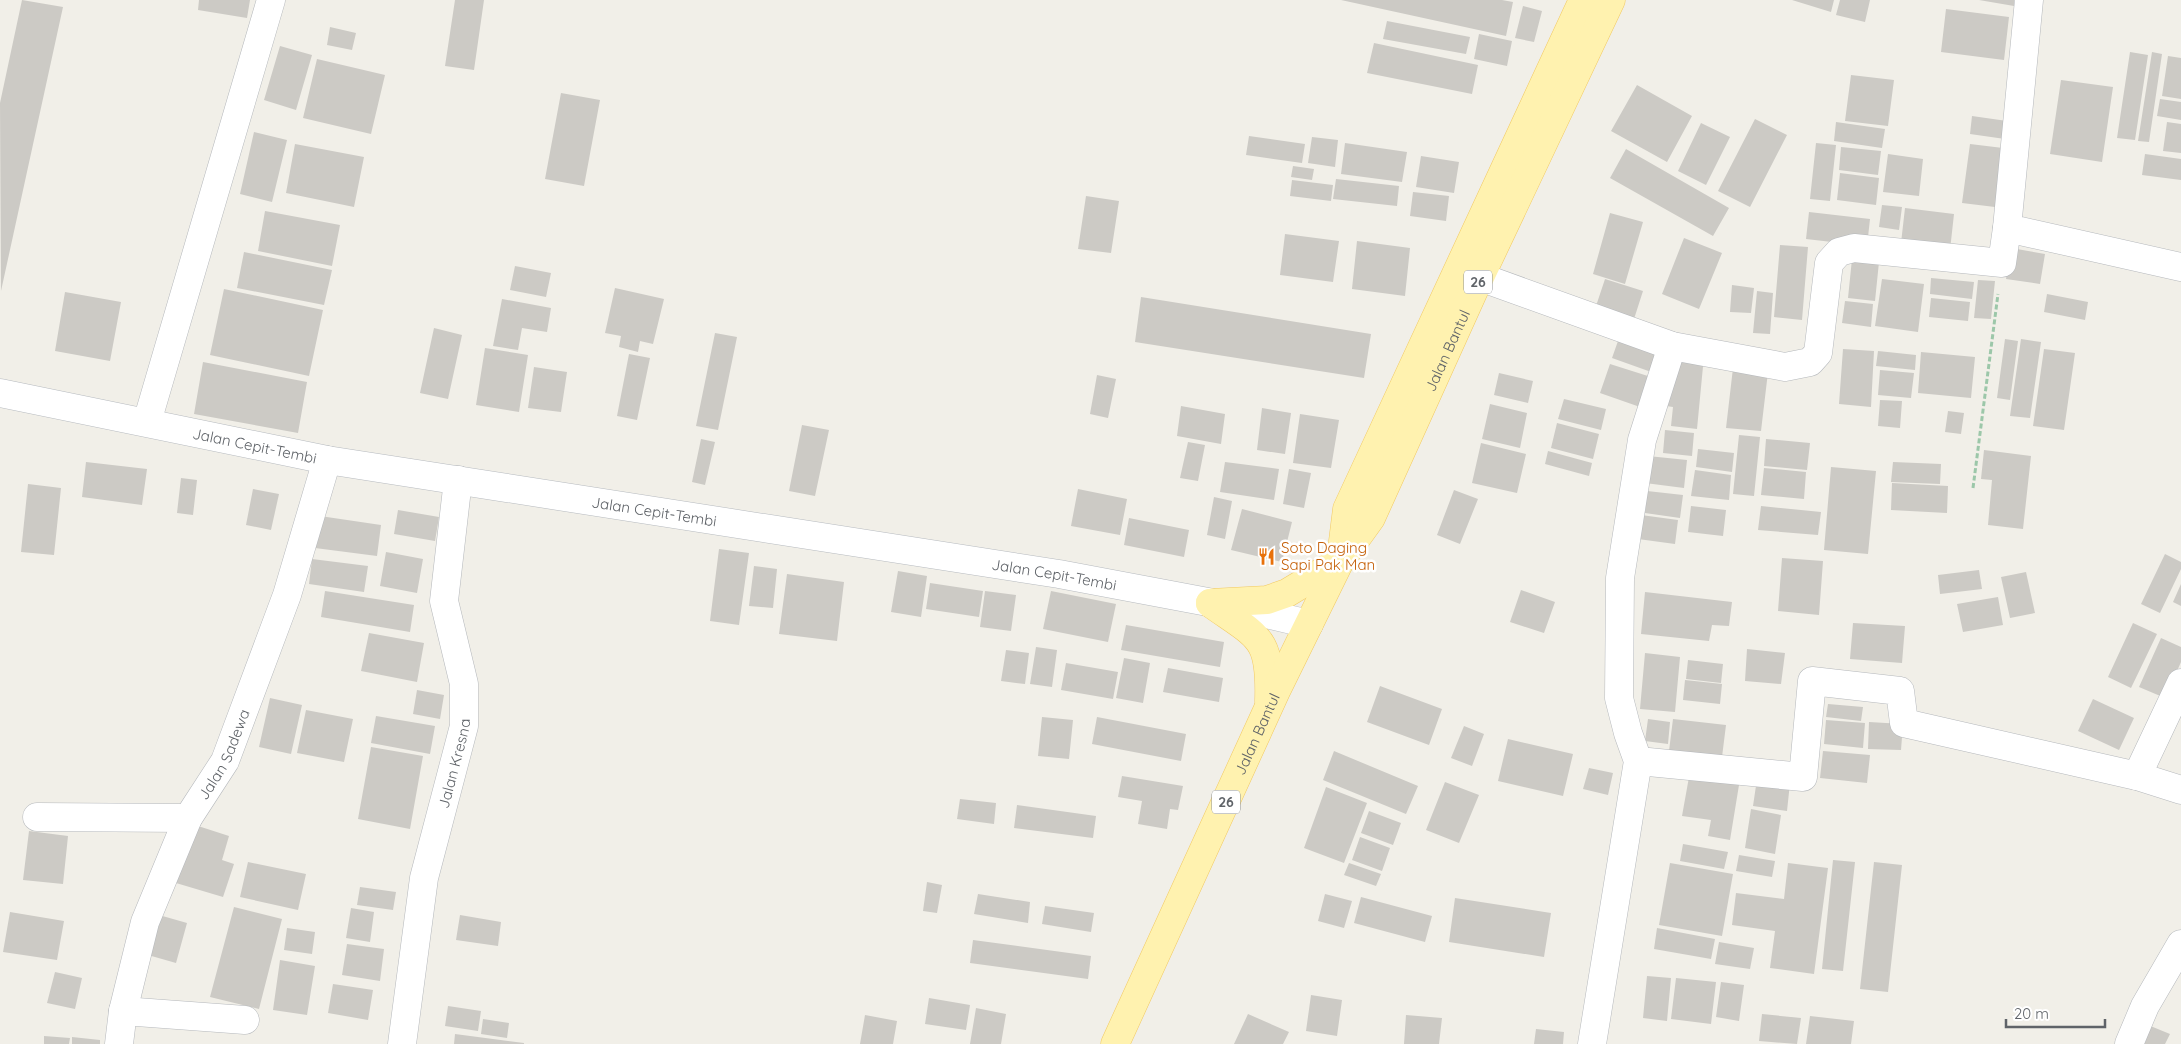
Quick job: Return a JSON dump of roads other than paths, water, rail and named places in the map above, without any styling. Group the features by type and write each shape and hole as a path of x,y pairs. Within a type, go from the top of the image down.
{"main road":[{"name":"Jalan Bantul","path":"1340,561 1347,509 1583,0"},
{"name":"Jalan Bantul","path":"1115,1044 1269,707 1340,561 1371,518 1480,277 1611,0"},
{"path":"1210,603 1267,600 1286,593 1340,561"},
{"path":"1210,603 1253,633 1262,642 1268,655 1270,672 1269,707"}],"street":[{"path":"147,422 271,0"},
{"path":"1480,277 1672,346 1785,367 1810,362 1818,353 1828,263 1839,252 1854,248 2002,263 2029,0"},
{"path":"2007,228 2181,267"},
{"path":"1592,1044 1638,761 1619,698 1620,578 1642,440 1672,346"},
{"name":"Jalan Cepit-Tembi","path":"0,393 326,460 1049,573 1210,603 1309,624"},
{"name":"Jalan Sadewa","path":"119,1044 123,1011 145,922 188,818 225,761 287,595 326,460"},
{"name":"Jalan Kresna","path":"402,1044 424,878 464,726 464,684 444,601 458,480"},
{"path":"1638,761 1803,778 1812,681 1900,691 1904,723 2137,776 2181,790"},
{"path":"2137,776 2181,683"},
{"path":"37,817 188,818"},
{"path":"2129,1044 2146,1006 2181,944"},
{"path":"123,1011 245,1020"}],"place":[{"name":"Soto Daging Sapi Pak Man","path":"1267,556"}]}
